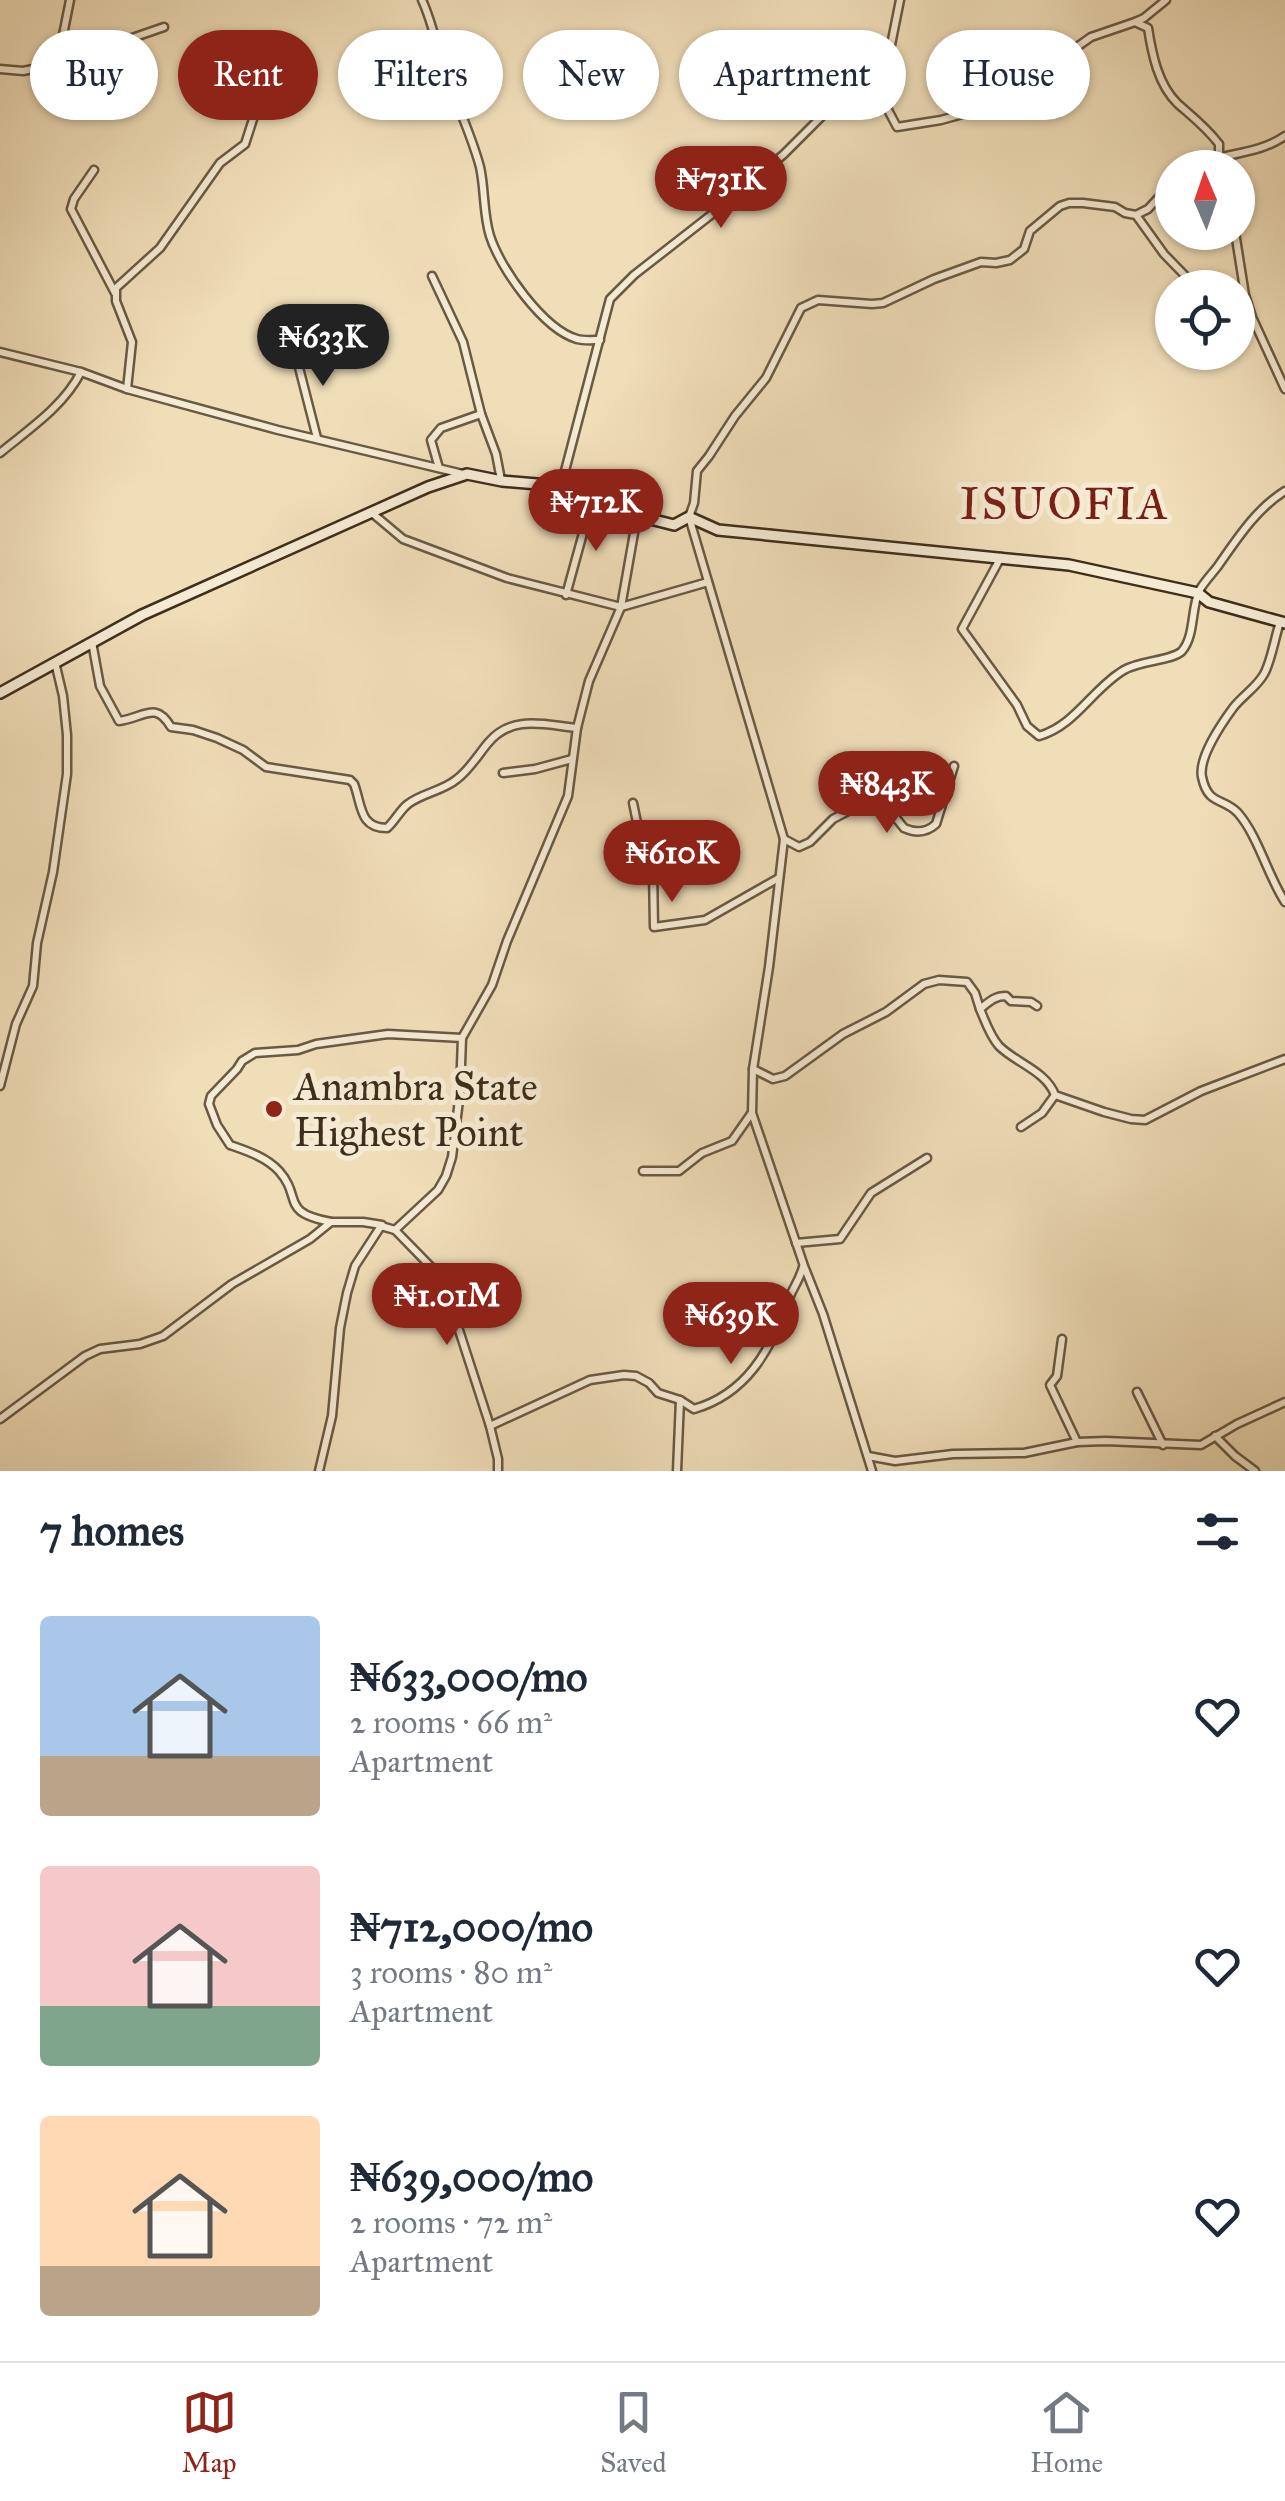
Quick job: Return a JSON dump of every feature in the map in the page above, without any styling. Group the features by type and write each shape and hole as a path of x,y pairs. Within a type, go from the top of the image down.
{"main road":[{"path":"0,693 160,606 428,487 467,474 561,486 590,504 674,525 689,518 718,530 1001,557 1101,571 1198,592 1208,602 1283,623"}],"street":[{"path":"64,30 70,0"},
{"path":"422,0 480,168 493,244 542,316 578,340 600,340"},
{"path":"894,30 900,0"},
{"path":"893,120 897,127 941,120 995,104 1091,37 1144,18 1166,0"},
{"path":"1135,22 1148,28 1152,54 1176,102 1211,133 1218,150"},
{"path":"156,30 164,27"},
{"path":"0,69 30,69"},
{"path":"115,294 119,284 160,248 220,163 245,144 253,120"},
{"path":"561,486 610,299 784,154 818,120"},
{"path":"1254,150 1285,136"},
{"path":"94,170 74,199 72,209 115,294 132,342 128,389"},
{"path":"872,1471 823,1314 752,1113 753,1069 784,839 689,518 697,471 766,378 801,308 818,300 884,302 981,262 1010,260 1024,249 1030,231 1050,212 1069,203 1115,207 1126,214 1136,214 1155,201"},
{"path":"1136,214 1180,270"},
{"path":"1239,250 1252,317 1285,389"},
{"path":"432,276 463,342 502,481"},
{"path":"294,348 317,438"},
{"path":"0,352 81,372 128,389 467,474"},
{"path":"0,453 69,392 81,372"},
{"path":"439,469 431,440 442,428 481,414"},
{"path":"1001,557 962,629 1017,705 1027,726 1039,736 1071,720 1123,670 1181,652 1198,592 1238,537 1285,491"},
{"path":"566,594 590,504"},
{"path":"370,512 403,538 507,578 621,607 708,582"},
{"path":"395,1230 438,1190 446,1176 460,1092 462,1038 492,985 568,796 577,728 589,681 621,607 637,516"},
{"path":"1283,623 1262,678 1232,710 1201,769 1206,790 1214,802 1229,806 1244,822 1285,902"},
{"path":"92,641 100,686 119,721 156,712 166,716 171,727 218,738 266,767 350,780 365,819 377,828 387,828 410,802 458,778 501,730 528,722 577,728"},
{"path":"0,1086 16,1024 33,986 67,774 67,736 55,662"},
{"path":"502,773 572,759"},
{"path":"784,839 799,848 832,819 869,798 883,802 904,828 920,832 930,829 936,824 954,766"},
{"path":"632,803 641,842 653,870 654,927 705,920 778,879"},
{"path":"753,1069 773,1079 785,1076 843,1034 886,1012 924,984 939,980 966,982 975,993 993,1038 1051,1084 1055,1095"},
{"path":"980,1008 999,996 1037,1006"},
{"path":"462,1038 388,1034 254,1054 242,1061 211,1096 210,1110 230,1145 252,1152 282,1174 294,1205 308,1218 362,1222 395,1230 438,1274 490,1426 498,1471"},
{"path":"1055,1095 1104,1112 1145,1120 1201,1090 1285,1059"},
{"path":"1021,1127 1042,1113 1055,1095"},
{"path":"643,1171 679,1171 702,1153 732,1141 752,1113"},
{"path":"796,1242 840,1239 872,1194 927,1158"},
{"path":"0,1419 86,1356 100,1349 140,1344 163,1336 232,1284 310,1239 330,1222"},
{"path":"320,1471 332,1416 347,1293 355,1266 381,1226"},
{"path":"490,1426 590,1380 624,1375 636,1376 658,1393 690,1408 720,1398 750,1374 765,1354 787,1302 798,1287 804,1266"},
{"path":"1062,1339 1057,1376 1050,1386 1078,1442"},
{"path":"1137,1392 1163,1444"},
{"path":"677,1471 680,1400"},
{"path":"868,1456 895,1462 953,1454 1024,1453 1078,1442 1106,1441 1200,1445 1285,1402"},
{"path":"1216,1436 1255,1471"}],"place":[{"name":"Anambra State Highest Point","path":"274,1109"}],"district":[{"name":"ISUOFIA","path":"1065,503"}]}
